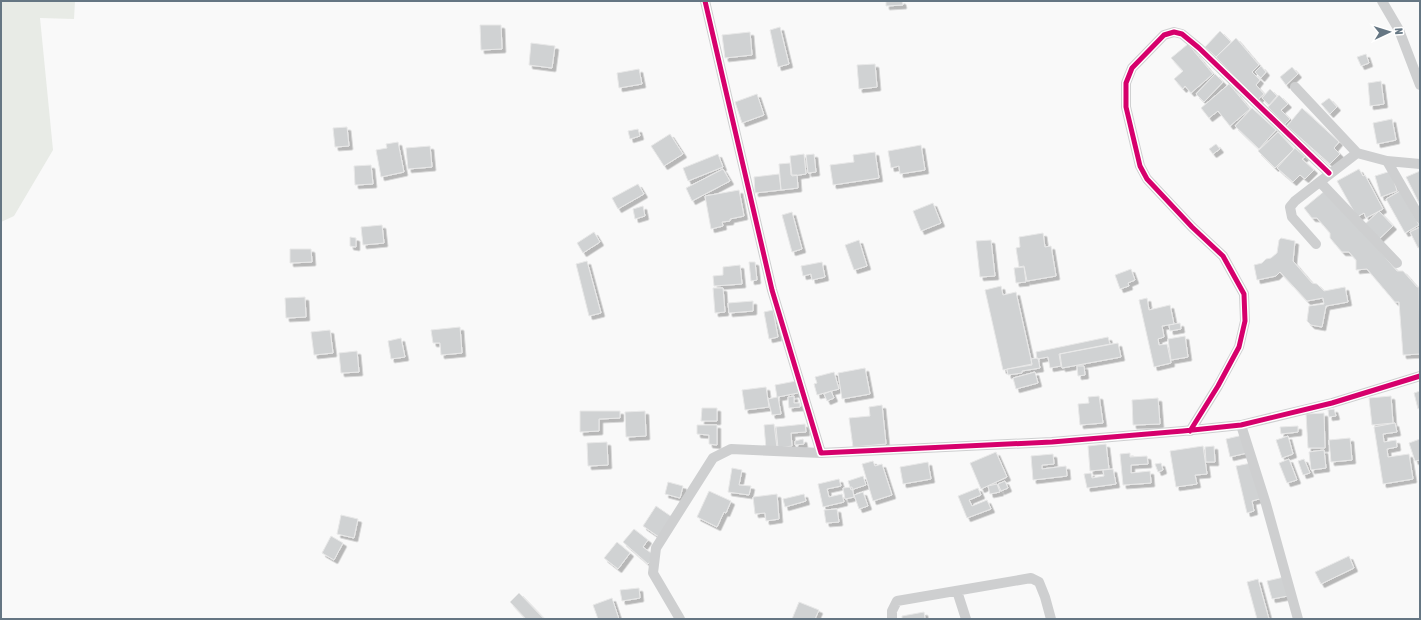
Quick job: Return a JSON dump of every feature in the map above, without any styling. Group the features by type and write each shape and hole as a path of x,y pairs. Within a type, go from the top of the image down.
{"street":[{"path":"705,1 772,290 821,453"},
{"path":"1382,1 1399,30 1420,85"},
{"path":"1190,431 1218,386 1238,347 1245,321 1244,294 1223,256 1161,195 1147,179 1140,166 1126,107 1126,84 1132,68 1164,35 1174,32 1182,34 1199,48 1329,173"},
{"path":"1295,87 1358,153 1388,161 1420,164"},
{"path":"1316,244 1292,217 1290,207 1295,201 1320,182 1329,173 1358,153"},
{"path":"1388,161 1420,218"},
{"path":"1320,182 1397,264"},
{"path":"680,619 653,573 656,548 713,458 731,448 821,453 1052,442 1190,431 1241,424 1332,403 1420,376"},
{"path":"1241,424 1266,504 1298,619"},
{"path":"892,619 892,611 897,601 1031,578 1039,582 1051,619"},
{"path":"957,591 966,619"}],"shaded area":[{"path":"1,1 75,1 74,19 40,18 53,150 14,216 1,222"}],"building":[{"path":"886,1 902,1 903,5 886,6"},
{"path":"480,25 501,25 502,49 481,50"},
{"path":"780,27 789,64 778,67 770,30"},
{"path":"1220,31 1231,42 1216,57 1205,47"},
{"path":"750,32 752,55 725,58 722,35"},
{"path":"1236,38 1259,65 1252,72 1260,80 1256,85 1264,94 1253,104 1240,82 1216,57"},
{"path":"531,43 555,46 552,68 529,65"},
{"path":"1188,44 1213,74 1191,93 1185,86 1183,89 1174,79 1183,71 1171,58"},
{"path":"1366,54 1369,63 1361,66 1357,57"},
{"path":"875,64 877,87 859,89 857,65"},
{"path":"1261,66 1266,72 1261,78 1255,72"},
{"path":"1292,67 1298,74 1286,85 1280,77"},
{"path":"639,69 642,84 619,88 617,73"},
{"path":"1215,74 1223,82 1204,102 1196,94"},
{"path":"1381,81 1384,104 1370,106 1368,83"},
{"path":"1229,84 1250,109 1230,126 1218,111 1209,118 1201,108"},
{"path":"1270,89 1277,96 1269,105 1262,98"},
{"path":"757,94 764,115 742,123 735,102"},
{"path":"1279,95 1288,104 1281,110 1290,119 1285,124 1268,107"},
{"path":"1329,98 1337,107 1330,114 1321,104"},
{"path":"1252,108 1276,130 1259,149 1235,126"},
{"path":"1302,108 1339,142 1334,148 1340,154 1330,164 1287,126"},
{"path":"1392,119 1396,140 1377,144 1373,123"},
{"path":"347,127 349,146 335,147 333,128"},
{"path":"638,129 640,136 630,139 628,131"},
{"path":"1278,132 1294,149 1275,168 1258,151"},
{"path":"670,134 683,154 664,166 651,146"},
{"path":"398,142 404,172 381,177 376,150 387,148 386,144"},
{"path":"1216,144 1220,149 1213,154 1209,149"},
{"path":"921,145 925,170 900,174 899,166 891,168 888,151"},
{"path":"430,146 432,167 408,169 406,148"},
{"path":"1295,148 1305,157 1302,159 1314,170 1305,179 1300,175 1293,182 1277,168"},
{"path":"875,152 879,178 833,185 830,165 854,162 853,155"},
{"path":"718,154 723,167 688,181 683,168"},
{"path":"804,154 806,174 792,176 790,156"},
{"path":"814,154 816,172 808,173 806,155"},
{"path":"790,163 791,175 797,175 798,188 781,190 779,164"},
{"path":"371,165 373,184 355,185 354,166"},
{"path":"723,169 730,181 692,201 686,188"},
{"path":"1359,169 1363,176 1365,175 1383,209 1366,218 1364,213 1357,217 1337,181"},
{"path":"1391,171 1397,191 1381,197 1375,176"},
{"path":"1420,171 1420,205 1406,177"},
{"path":"779,174 781,190 755,193 754,177"},
{"path":"638,184 644,194 618,209 612,198"},
{"path":"1327,189 1397,271 1403,271 1417,287 1419,287 1420,354 1403,355 1399,302 1395,302 1367,269 1356,270 1356,260 1349,252 1342,252 1330,238 1330,233 1317,218 1312,218 1304,208"},
{"path":"739,190 744,216 722,222 723,226 711,229 705,196"},
{"path":"1400,191 1419,225 1405,233 1386,199"},
{"path":"933,203 941,223 921,231 913,211"},
{"path":"643,206 645,216 635,219 633,209"},
{"path":"1379,211 1393,226 1379,239 1363,226"},
{"path":"792,212 802,249 792,252 782,215"},
{"path":"382,225 384,243 363,245 361,227"},
{"path":"1420,227 1420,247 1418,248 1410,232"},
{"path":"594,232 600,242 583,253 577,243"},
{"path":"1043,233 1045,247 1051,246 1056,276 1027,281 1024,266 1019,267 1016,248 1020,247 1019,237"},
{"path":"350,237 356,238 356,247 350,246"},
{"path":"1281,238 1295,241 1293,261 1312,283 1317,284 1324,291 1345,287 1348,302 1326,306 1322,327 1311,325 1307,321 1309,306 1324,304 1323,298 1307,301 1280,272 1276,276 1257,280 1254,265 1262,263 1277,253 1279,240"},
{"path":"859,240 867,266 854,270 845,245"},
{"path":"991,240 995,276 980,277 976,241"},
{"path":"290,249 311,249 312,262 290,263"},
{"path":"587,261 601,313 589,316 576,264"},
{"path":"749,262 755,262 757,280 751,281"},
{"path":"822,262 825,277 812,280 811,274 803,276 801,266"},
{"path":"740,265 742,284 714,286 713,276 723,275 723,267"},
{"path":"1024,267 1026,282 1016,283 1014,268"},
{"path":"1131,269 1135,280 1128,283 1129,286 1120,289 1115,275"},
{"path":"1001,286 1003,295 1016,292 1032,364 1003,370 985,290"},
{"path":"713,288 723,288 725,312 715,313"},
{"path":"305,297 306,317 286,318 285,298"},
{"path":"1147,298 1149,310 1170,305 1174,324 1162,326 1164,337 1158,339 1159,345 1167,344 1171,363 1154,367 1139,300"},
{"path":"753,301 753,311 729,313 728,303"},
{"path":"773,310 778,337 769,339 764,312"},
{"path":"1180,323 1181,329 1170,331 1169,325"},
{"path":"460,327 462,353 441,355 440,343 433,343 431,330"},
{"path":"330,330 333,353 314,355 311,332"},
{"path":"1185,336 1188,357 1171,360 1168,339"},
{"path":"1108,337 1110,344 1059,354 1061,366 1050,368 1048,357 1037,359 1036,352"},
{"path":"401,338 405,357 391,359 388,341"},
{"path":"1118,343 1121,357 1062,368 1060,354"},
{"path":"357,351 359,372 341,373 339,353"},
{"path":"1038,358 1040,368 1008,375 1007,369 1032,365 1031,359"},
{"path":"1077,366 1084,366 1085,375 1078,376"},
{"path":"865,368 870,394 842,399 838,373"},
{"path":"834,372 839,389 817,395 814,384 817,383 815,377"},
{"path":"1035,372 1038,383 1016,389 1013,378"},
{"path":"796,381 798,393 778,397 781,414 772,415 768,399 777,397 775,385"},
{"path":"766,387 769,407 745,410 742,390"},
{"path":"831,391 834,398 827,401 824,394"},
{"path":"1420,391 1420,408 1418,409 1414,393"},
{"path":"794,396 794,403 800,403 800,407 789,408 788,397"},
{"path":"1099,396 1103,423 1080,425 1078,404 1089,403 1088,397"},
{"path":"1391,396 1393,423 1372,425 1369,398"},
{"path":"1158,398 1160,424 1133,425 1132,400"},
{"path":"882,405 886,444 853,447 849,418 870,416 869,407"},
{"path":"702,408 717,408 717,421 701,421"},
{"path":"1334,409 1336,416 1329,417 1328,410"},
{"path":"580,411 620,411 620,418 599,419 599,431 580,432"},
{"path":"645,411 646,436 626,437 625,412"},
{"path":"1324,413 1325,448 1308,448 1306,414"},
{"path":"1395,423 1397,432 1383,434 1384,442 1396,440 1397,447 1387,449 1388,457 1409,454 1413,479 1383,484 1374,427"},
{"path":"774,424 777,448 766,449 764,425"},
{"path":"805,424 806,432 791,433 792,446 778,448 776,427"},
{"path":"697,425 717,425 717,445 709,444 709,435 697,434"},
{"path":"1298,426 1298,432 1281,434 1280,427"},
{"path":"1243,435 1247,453 1230,457 1226,439"},
{"path":"1288,436 1293,454 1282,458 1276,440"},
{"path":"1350,438 1352,460 1331,462 1329,440"},
{"path":"803,439 804,444 795,445 795,441"},
{"path":"1420,439 1420,460 1415,461 1409,443"},
{"path":"607,442 608,465 588,466 587,443"},
{"path":"1106,444 1109,469 1090,471 1088,446"},
{"path":"1203,446 1207,474 1195,475 1197,484 1176,487 1170,451"},
{"path":"1214,446 1215,462 1206,462 1205,447"},
{"path":"1324,450 1326,468 1311,470 1309,452"},
{"path":"996,452 1007,477 981,489 970,463"},
{"path":"1130,453 1130,457 1147,456 1148,464 1131,465 1131,473 1150,471 1151,483 1123,485 1120,454"},
{"path":"1053,454 1054,464 1042,465 1042,469 1066,466 1067,476 1033,480 1031,456"},
{"path":"1289,459 1297,480 1287,483 1279,463"},
{"path":"1304,459 1310,473 1303,475 1298,461"},
{"path":"873,461 875,466 882,464 892,495 873,501 862,464"},
{"path":"928,462 931,479 903,484 900,467"},
{"path":"1161,463 1163,470 1158,472 1155,464"},
{"path":"1251,463 1263,498 1252,501 1254,511 1247,513 1236,466"},
{"path":"732,468 742,470 739,485 751,486 749,495 728,492"},
{"path":"1113,469 1116,484 1087,488 1084,474 1091,473 1092,478 1104,476 1103,470"},
{"path":"863,476 866,485 851,490 848,481"},
{"path":"839,479 841,486 827,489 829,497 842,494 844,502 823,507 818,484"},
{"path":"1005,481 1008,488 1001,491 998,484"},
{"path":"668,482 683,486 680,498 665,494"},
{"path":"997,484 1000,492 990,494 988,486"},
{"path":"852,487 854,497 845,499 843,488"},
{"path":"978,488 981,495 969,500 972,506 987,500 991,509 967,518 958,496"},
{"path":"709,491 731,501 726,513 724,512 717,527 697,517"},
{"path":"863,492 868,506 859,509 854,495"},
{"path":"777,494 779,519 766,521 765,513 755,514 753,497"},
{"path":"804,494 806,501 785,507 783,499"},
{"path":"656,506 672,517 659,537 643,526"},
{"path":"837,509 839,522 826,523 824,510"},
{"path":"341,515 358,519 354,538 337,534"},
{"path":"634,529 648,540 643,547 655,556 648,564 623,542"},
{"path":"331,536 343,543 334,560 322,553"},
{"path":"617,542 630,553 618,569 604,558"},
{"path":"1349,556 1354,568 1321,584 1315,572"},
{"path":"1284,577 1288,596 1272,599 1267,581"},
{"path":"1258,579 1269,619 1257,619 1247,582"},
{"path":"639,588 640,598 622,601 620,590"},
{"path":"519,593 544,619 526,619 510,602"},
{"path":"612,598 619,619 598,619 593,605"},
{"path":"799,602 819,610 815,619 792,619"},
{"path":"924,612 925,619 902,619 902,616"}],"cycle path":[{"path":"705,1 772,290 821,453 1052,442 1241,425 1332,403 1420,376"},
{"path":"1190,431 1218,386 1239,347 1245,321 1244,294 1223,256 1192,227 1147,179 1140,166 1126,107 1126,83 1132,68 1164,35 1174,32 1182,34 1199,48 1329,173"}]}
